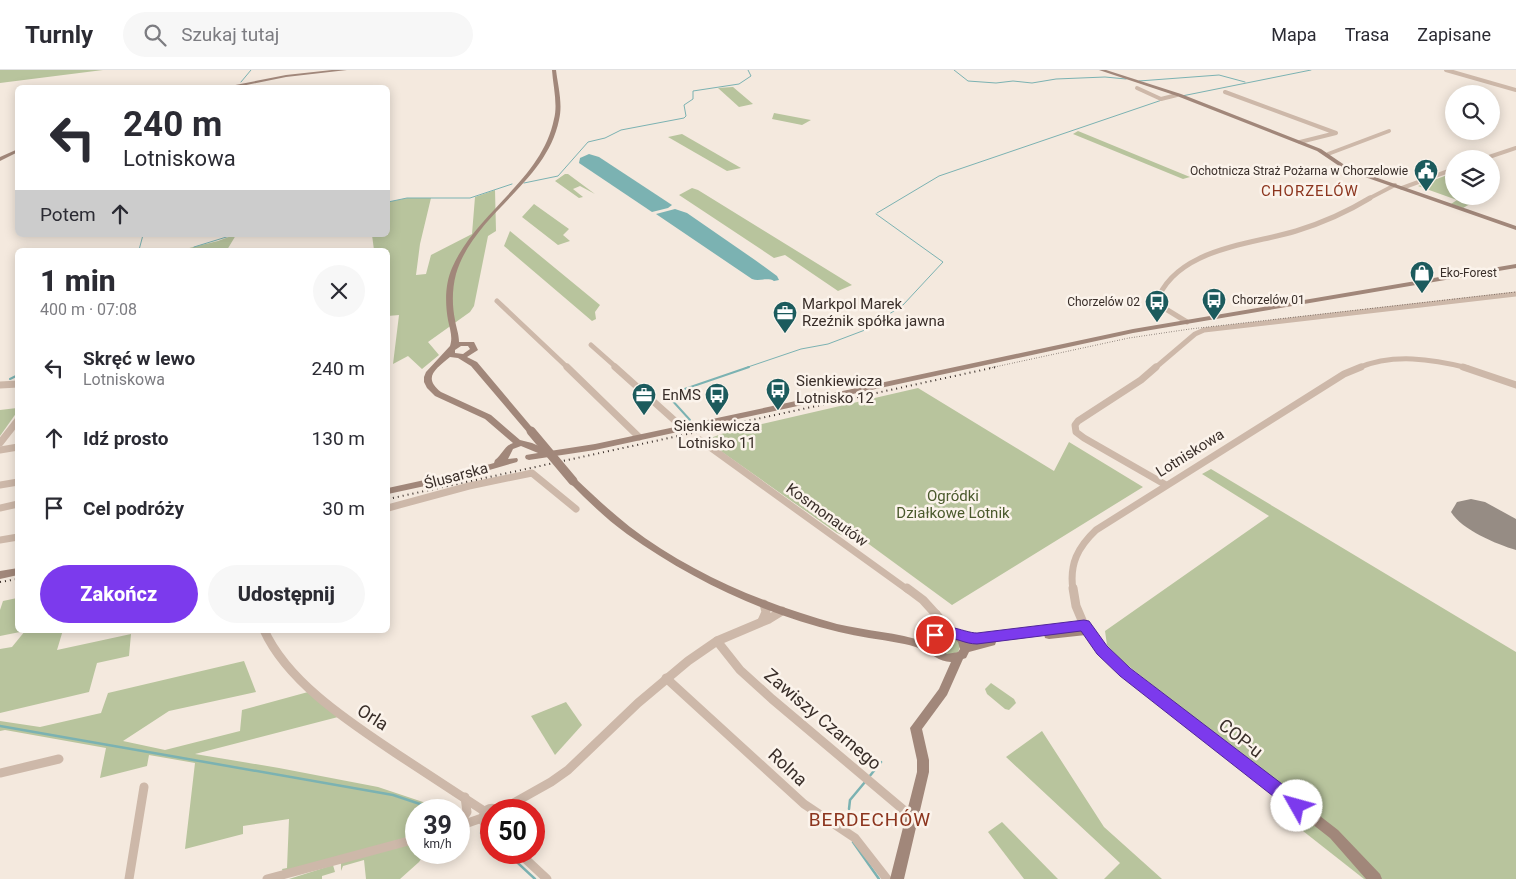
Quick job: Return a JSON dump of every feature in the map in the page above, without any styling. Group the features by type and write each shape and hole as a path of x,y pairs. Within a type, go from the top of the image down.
{"main road":[{"path":"237,85 278,77 345,70"},
{"path":"455,353 456,335 450,316 449,299 455,269 470,240 525,177 548,144 557,117 554,70"},
{"path":"1101,70 1177,95 1300,142 1328,154 1343,167 1516,228"},
{"path":"0,159 15,152"},
{"path":"510,454 553,453 576,450 1099,338 1516,266"},
{"path":"456,335 465,344 474,347 470,356 474,364 573,481 603,510 636,536 690,568 782,611 839,629 927,646 946,661 950,677"},
{"path":"465,344 455,353 439,362 428,374 428,382 431,389 483,414 522,443 528,444 532,453"},
{"path":"455,353 472,353"},
{"path":"455,353 474,364"},
{"path":"505,431 511,444 510,454"},
{"path":"390,491 462,475 489,467 510,454 522,443"},
{"path":"0,575 15,572"},
{"path":"906,641 935,636 945,632 977,638 1086,628"},
{"path":"942,657 951,659 985,643 1086,628"},
{"name":"COP-u","path":"1086,628 1102,650 1125,672 1334,834 1375,879"},
{"path":"898,879 923,772 924,760 916,728 943,692 962,653 965,643 957,635"},
{"path":"933,650 931,644 935,636"}],"street":[{"path":"1446,70 1516,90"},
{"path":"1137,88 1162,99 1177,95"},
{"path":"1225,92 1336,133 1300,142"},
{"path":"1328,154 1389,131"},
{"path":"1500,153 1516,148"},
{"path":"1402,188 1445,172"},
{"path":"1187,322 1156,304 1168,283 1190,265 1228,247 1290,233 1349,211 1395,185"},
{"path":"1166,485 1084,438 1076,432 1075,425 1078,421 1141,380 1195,334 1204,330 1516,294"},
{"path":"497,301 630,426 639,437"},
{"path":"591,345 683,428"},
{"name":"Lotniskowa","path":"1086,628 1074,600 1071,581 1074,562 1081,546 1096,530 1344,374 1370,362 1404,359 1441,362 1475,370 1516,385"},
{"path":"0,385 15,384"},
{"path":"0,443 15,424"},
{"name":"Kosmonautów","path":"700,440 924,600 957,635"},
{"path":"0,450 15,448"},
{"name":"Ślusarska","path":"390,507 469,486 532,473 576,509"},
{"path":"0,485 15,482"},
{"path":"0,508 15,505"},
{"path":"0,540 15,538"},
{"path":"762,621 766,612 764,604"},
{"path":"520,799 568,770 666,678 688,661 717,641 782,611"},
{"path":"935,636 939,629 936,614"},
{"name":"Orla","path":"265,633 269,641 302,682 343,718 465,797 480,811"},
{"name":"Zawiszy Czarnego","path":"717,641 740,670 772,699 912,817"},
{"name":"Rolna","path":"666,678 804,804 855,838 887,879"},
{"path":"0,773 59,759"},
{"path":"129,879 144,787"},
{"path":"267,879 405,841"},
{"path":"531,864 547,879"}],"green space":[{"path":"0,70 103,70 0,83"},
{"path":"733,87 753,104 739,107 718,88"},
{"path":"774,113 811,120 802,125 772,119"},
{"path":"1078,131 1190,177 1183,179 1073,134"},
{"path":"682,134 741,168 727,171 668,137"},
{"path":"568,174 595,194 580,186 573,189 583,197 579,198 555,181"},
{"path":"1445,176 1445,196 1418,186"},
{"path":"692,188 852,285 838,291 785,255 774,258 679,195"},
{"path":"495,190 496,231 488,236 474,306 470,312 428,342 439,355 422,369 408,356 393,364 399,315 390,316 390,248 374,248 372,237 390,237 390,202 407,198 431,198 420,244 416,275 426,274 431,255 472,234 475,197"},
{"path":"534,204 569,229 563,235 570,241 558,245 522,217"},
{"path":"1454,205 1468,205 1463,208"},
{"path":"510,231 600,305 595,312 596,319 592,321 504,246"},
{"path":"235,237 228,248 189,248"},
{"name":"Ogródki Działkowe Lotnik","path":"918,388 1054,471 1069,442 1143,487 952,605 851,531 842,535 837,533 705,440 727,432"},
{"path":"15,408 15,415 0,436 0,410"},
{"path":"1211,469 1516,652 1516,879 1380,879 1223,741 1121,660 1107,645 1105,631 1269,516 1202,474"},
{"path":"15,598 15,633 0,636 0,610 3,601"},
{"path":"23,633 62,633 57,650 131,634 129,656 97,663 89,692 0,713 0,649 12,647"},
{"path":"944,635 954,637 961,644 958,652 948,655 939,650 936,642"},
{"path":"244,661 256,692 169,711 123,741 165,750 240,731 242,710 308,692 338,717 195,754 378,787 414,799 405,799 405,838 283,872 282,869 287,868 289,819 243,826 243,834 185,849 195,763 149,755 147,766 100,778 106,748 5,730 0,731 0,721 40,727 101,713 108,693"},
{"path":"991,683 1014,699 1016,703 1009,710 1005,709 987,694 985,689"},
{"path":"566,702 582,725 555,755 531,716"},
{"path":"1042,731 1104,827 1162,879 1104,879 1120,863 1006,757"},
{"path":"1312,820 1326,832 1368,879 1364,879 1303,831"},
{"path":"1002,822 1058,879 1024,879 988,832"},
{"path":"405,845 405,864 417,864 400,879 366,879 364,860 343,866 341,871 341,863"},
{"path":"333,865 335,872 322,876 322,879 289,879"}],"water":[{"path":"589,154 599,157 672,205 668,208 652,212 579,163 580,158"},
{"path":"675,209 687,213 777,276 779,280 752,279 656,214"}],"waterway":[{"path":"241,82 251,70"},
{"path":"524,183 558,176 588,142 605,138 621,130 684,118 686,116 684,105 693,99 693,91 739,84 751,76 748,70"},
{"path":"954,70 968,81 996,83 1013,81 1032,83 1056,79 1105,77 1126,79"},
{"path":"1182,96 1311,70"},
{"path":"1139,81 1219,75 1245,82"},
{"path":"877,213 939,176 1162,100"},
{"path":"390,202 407,198 470,198 512,184"},
{"path":"868,328 903,305 943,262 876,214"},
{"path":"140,248 142,237"},
{"path":"194,247 226,237"},
{"path":"745,368 801,349 828,344 865,330"},
{"path":"690,420 670,398 673,393 749,367"},
{"path":"10,379 15,376"},
{"path":"0,726 393,795 405,799"},
{"path":"869,777 881,762"},
{"path":"849,809 850,800 865,782"},
{"path":"853,842 879,879"},
{"path":"519,864 535,879"}],"runway":[{"path":"1471,512 1516,536"}],"railway":[{"path":"990,368 1129,338 1190,329 1516,292"},
{"path":"390,499 996,367"},
{"path":"0,582 15,580"}],"place":[{"name":"Ochotnicza Straż Pożarna w Chorzelowie","path":"1426,192"},
{"name":"Eko-Forest","path":"1422,294"},
{"name":"Chorzelów 01","path":"1214,321"},
{"name":"Chorzelów 02","path":"1157,323"},
{"name":"Markpol Marek Rzeźnik spółka jawna","path":"785,334"},
{"name":"Sienkiewicza Lotnisko 12","path":"778,411"},
{"name":"EnMS","path":"644,416"},
{"name":"Sienkiewicza Lotnisko 11","path":"717,416"}],"district":[{"name":"CHORZELÓW","path":"1310,191"},
{"name":"BERDECHÓW","path":"870,819"}],"route":[{"path":"935,635 941,632 949,632 960,637 977,638 1084,625 1112,661 1297,806"}]}
